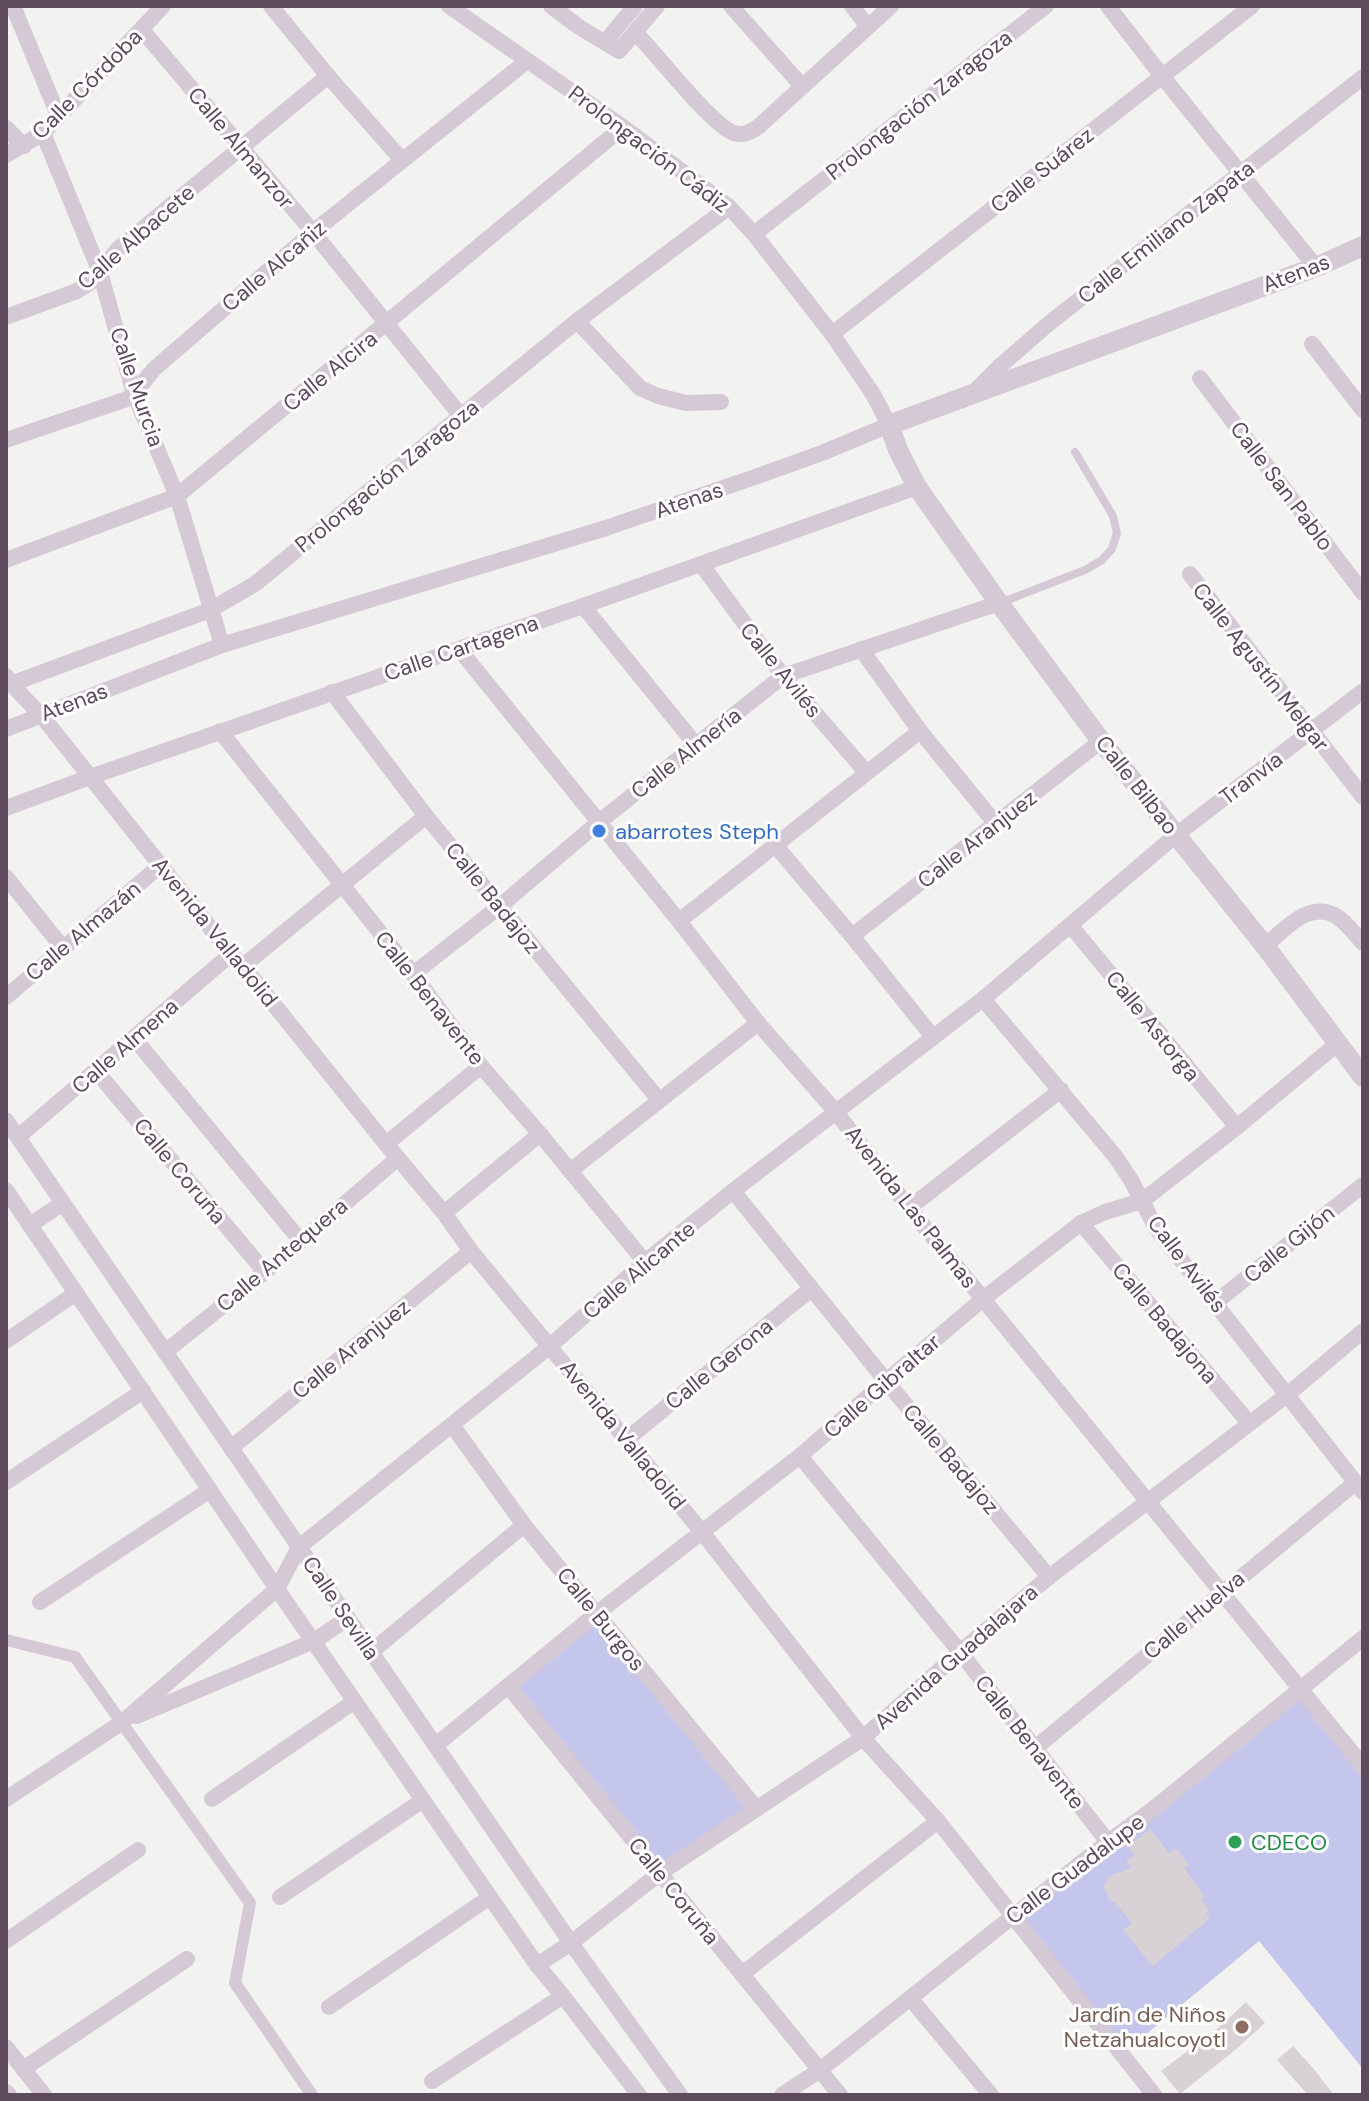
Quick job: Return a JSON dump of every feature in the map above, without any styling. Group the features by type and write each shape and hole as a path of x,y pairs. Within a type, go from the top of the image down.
{"street":[{"path":"13,6 58,115"},
{"name":"Calle Córdoba","path":"6,155 43,133 163,6"},
{"path":"271,6 402,160"},
{"name":"Prolongación Cádiz","path":"449,6 623,127 729,207 754,234 832,334 873,394 917,487"},
{"path":"551,6 605,42 657,6"},
{"path":"629,26 635,6"},
{"path":"731,6 802,86"},
{"path":"852,6 868,27"},
{"path":"629,26 706,111 727,129 740,134 749,133 891,6"},
{"name":"Prolongación Zaragoza","path":"754,234 1046,6"},
{"path":"1108,6 1316,267"},
{"name":"Calle Suárez","path":"832,334 1252,6"},
{"name":"Calle Almanzor","path":"142,30 313,232 461,416"},
{"name":"Calle Alcañiz","path":"6,440 115,404 134,394 154,369 313,232 527,61"},
{"name":"Calle Albacete","path":"6,317 77,291 93,281 118,249 328,76"},
{"name":"Calle Emiliano Zapata","path":"974,392 1047,325 1363,77"},
{"name":"Calle Alcira","path":"6,560 177,496 623,127"},
{"path":"6,128 24,146"},
{"name":"Calle Murcia","path":"43,133 100,272 134,394 177,496 222,645"},
{"name":"Prolongación Zaragoza","path":"8,680 210,610 255,584 577,321 729,207"},
{"name":"Atenas","path":"6,729 222,645 606,528 770,472 974,392 1316,267 1363,246"},
{"path":"577,321 640,388 686,403 721,402"},
{"path":"1312,344 1363,410"},
{"name":"Calle San Pablo","path":"1200,378 1363,593"},
{"name":"Calle Cartagena","path":"6,808 917,487"},
{"name":"Calle Bilbao","path":"917,487 1101,741 1265,946 1363,1077"},
{"name":"Calle Avilés","path":"701,564 783,676 866,772"},
{"name":"Calle Agustín Melgar","path":"1190,574 1363,797"},
{"name":"Calle Almería","path":"413,974 783,676 999,603"},
{"path":"583,606 696,745"},
{"name":"Avenida Las Palmas","path":"459,649 758,1023 836,1112 909,1208 1363,1766"},
{"path":"861,649 920,731 996,824"},
{"name":"Avenida Valladolid","path":"8,680 41,715 444,1213 471,1251 627,1439 863,1738 938,1821 1154,2095"},
{"name":"Tranvía","path":"1176,835 1363,691"},
{"name":"Calle Badajoz","path":"332,692 426,816 659,1100"},
{"name":"Calle Benavente","path":"220,731 413,974 481,1066 645,1262"},
{"path":"679,921 920,731"},
{"name":"Calle Aranjuez","path":"852,936 1101,741"},
{"name":"Calle Almena","path":"18,1137 134,1038 342,886 426,816"},
{"name":"Calle Alicante","path":"6,1799 121,1723 277,1589 299,1547 550,1346 645,1262 733,1191 983,999 1176,835"},
{"path":"775,845 933,1037"},
{"name":"Calle Almazán","path":"6,997 161,865"},
{"path":"6,877 63,948"},
{"path":"1265,946 1300,917 1322,910 1336,916 1363,943"},
{"name":"Calle Astorga","path":"1070,925 1237,1127"},
{"name":"Calle Avilés","path":"983,999 1115,1156 1156,1228 1359,1487"},
{"path":"570,1171 758,1023"},
{"path":"134,1038 300,1240"},
{"name":"Calle Gibraltar","path":"436,1745 596,1614 800,1456 983,1299 1081,1223 1142,1201 1337,1044"},
{"path":"386,1144 481,1066"},
{"name":"Calle Coruña","path":"96,1071 265,1272"},
{"path":"909,1208 1061,1090"},
{"name":"Calle Sevilla","path":"6,1120 571,1943 680,2095"},
{"path":"444,1213 540,1134"},
{"name":"Calle Antequera","path":"165,1352 265,1272 398,1158"},
{"name":"Calle Gijón","path":"1216,1302 1363,1185"},
{"name":"Calle Badajoz","path":"733,1191 1049,1577"},
{"name":"Calle Sevilla","path":"8,1195 537,1965 563,1996 632,2093"},
{"path":"30,1225 63,1203"},
{"name":"Calle Badajona","path":"1081,1223 1249,1423"},
{"name":"Calle Aranjuez","path":"231,1448 471,1251"},
{"name":"Calle Gerona","path":"627,1439 811,1289"},
{"path":"6,1341 76,1293"},
{"name":"Avenida Guadalajara","path":"537,1965 571,1943 660,1873 863,1738 1049,1577 1287,1395 1363,1331"},
{"path":"6,1482 143,1391"},
{"name":"Calle Burgos","path":"452,1425 524,1525 756,1808"},
{"name":"Calle Benavente","path":"800,1456 960,1652 1108,1842"},
{"name":"Calle Huelva","path":"1034,1749 1221,1592 1359,1487"},
{"path":"40,1602 210,1490"},
{"path":"371,1652 524,1525"},
{"name":"Calle Alicante","path":"121,1723 314,1641 348,1618"},
{"name":"Calle Guadalupe","path":"782,2095 820,2070 1152,1810 1363,1638"},
{"path":"6,1640 75,1657 250,1903 235,1983 312,2095"},
{"name":"Calle Coruña","path":"508,1686 840,2095"},
{"path":"212,1799 355,1701"},
{"path":"280,1897 423,1800"},
{"path":"742,1974 938,1821"},
{"path":"6,1941 138,1850"},
{"path":"329,2007 490,1897"},
{"path":"23,2069 187,1959"},
{"path":"432,2081 563,1996"},
{"path":"910,1998 991,2095"},
{"path":"6,2047 44,2095"}],"lane":[{"path":"999,603 1085,570 1102,560 1112,549 1117,533 1113,516 1075,452"}],"shaded area":[{"path":"596,1614 756,1808 660,1873 508,1686"},
{"name":"CDECO","path":"1300,1690 1363,1767 1363,2069 1259,1941 1122,2054 1013,1916"}],"building":[{"path":"1150,1829 1169,1853 1176,1848 1189,1865 1184,1868 1205,1897 1201,1900 1209,1910 1206,1913 1210,1918 1153,1966 1123,1930 1132,1923 1109,1900 1104,1887 1112,1875 1132,1868 1126,1861 1135,1855 1128,1846"},
{"path":"1246,2002 1265,2023 1180,2094 1161,2071 1217,2029"},
{"path":"1293,2046 1334,2095 1308,2095 1277,2060"}],"place":[{"name":"abarrotes Steph","path":"599,831"},
{"name":"CDECO","path":"1235,1842"},
{"name":"Jardín de Niños Netzahualcoyotl","path":"1242,2027"}]}
